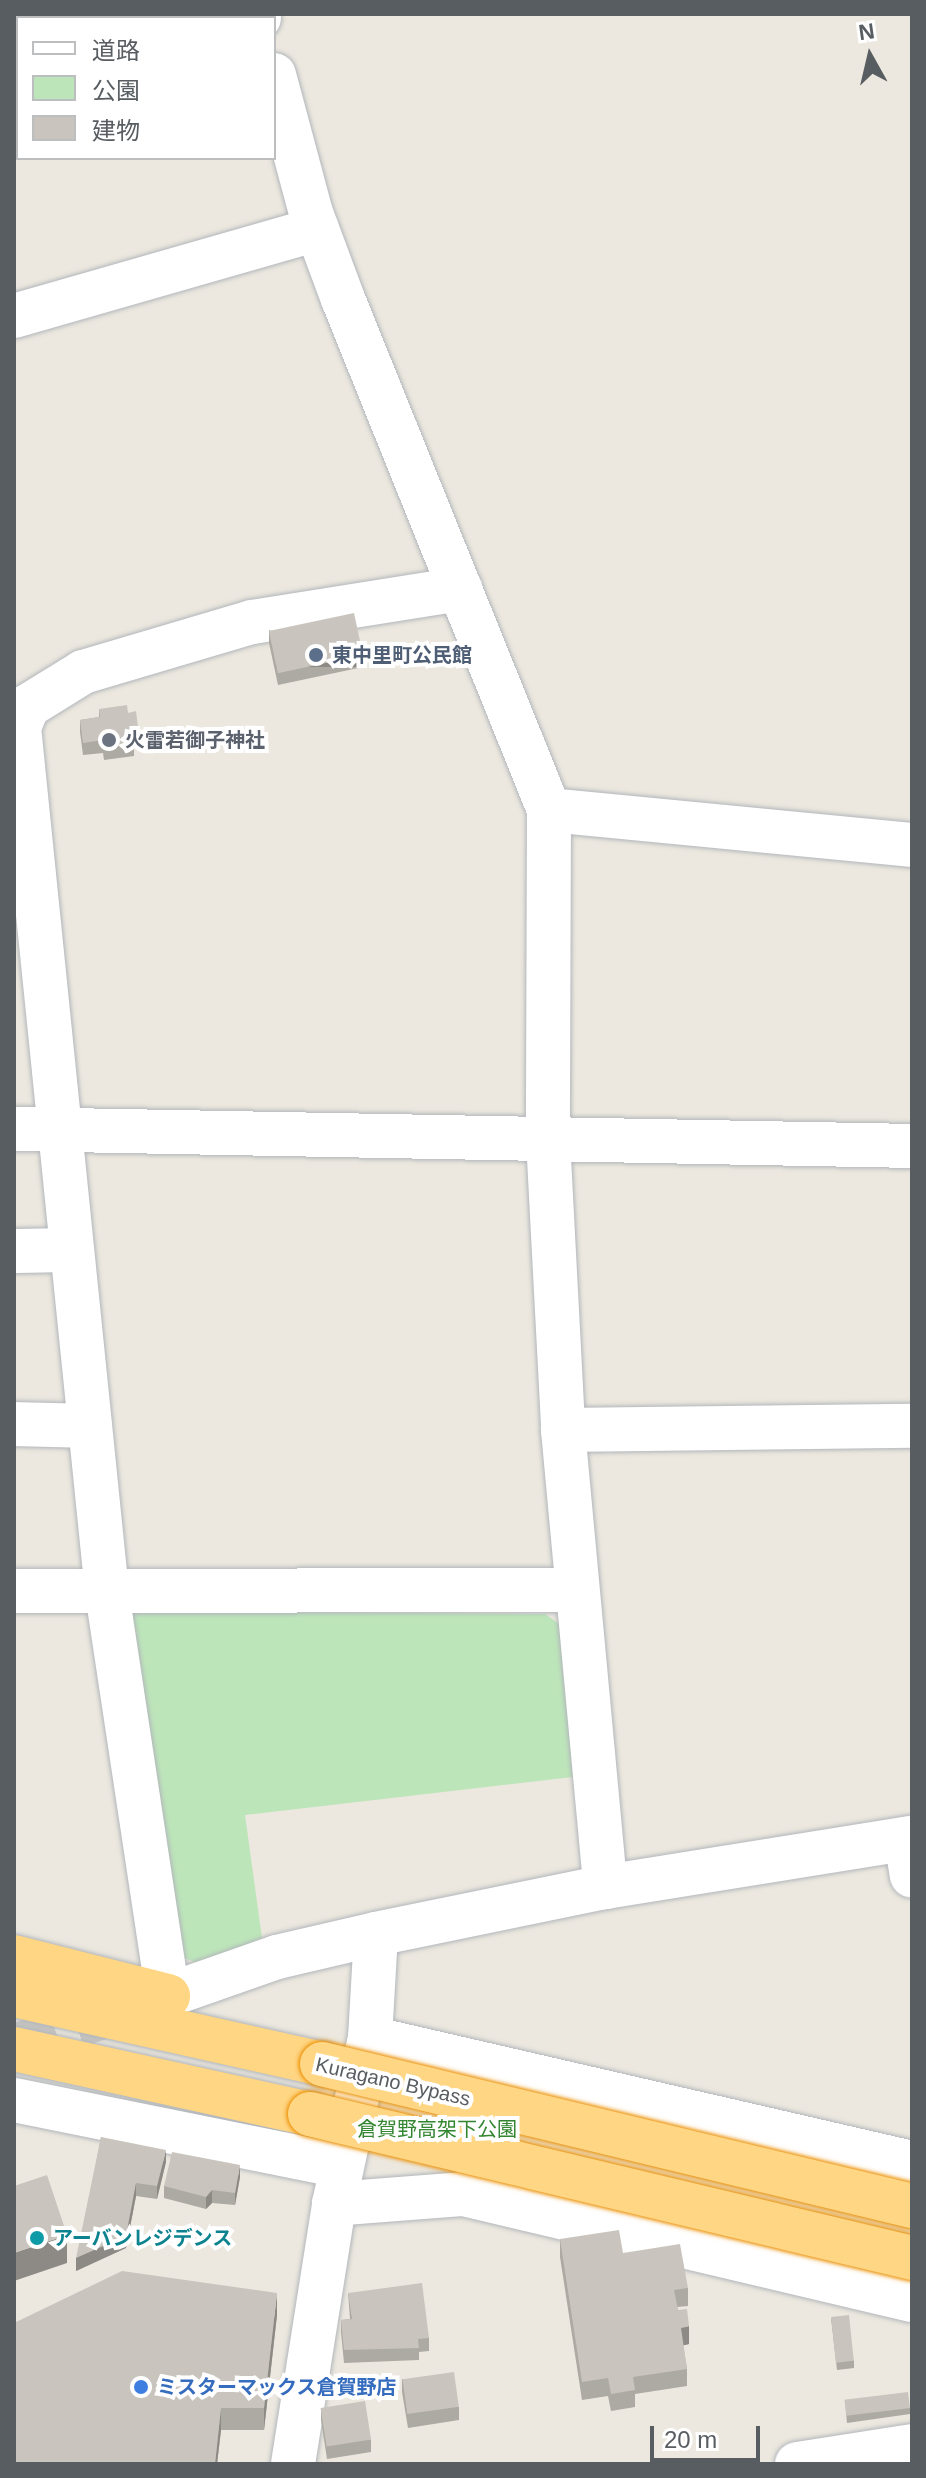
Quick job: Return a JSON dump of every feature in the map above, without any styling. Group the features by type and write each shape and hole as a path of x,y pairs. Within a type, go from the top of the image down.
{"highway":[{"path":"14,1957 156,2000"},
{"name":"Kuragano Bypass","path":"14,1995 322,2064 912,2206"},
{"path":"14,2049 310,2114 912,2258"}],"street":[{"path":"276,82 317,229 549,810 548,1139 563,1430 605,1887"},
{"path":"14,316 317,229"},
{"path":"460,589 252,622 83,672 21,697 19,727 58,1130 107,1592 156,2000 277,1957 605,1887 910,1851"},
{"path":"549,810 912,845"},
{"path":"14,1129 912,1146"},
{"path":"14,1251 71,1250"},
{"path":"14,1424 90,1426"},
{"path":"563,1430 912,1426"},
{"path":"14,1591 577,1590"},
{"path":"293,2464 337,2185 370,2038 376,1934"},
{"path":"370,2038 912,2163"},
{"path":"14,2100 337,2185 463,2194 912,2300"},
{"path":"797,2464 912,2446"}],"green space":[{"path":"128,1611 545,1614 562,1626 573,1777 245,1815 262,1938 200,1964 171,1953"}],"building":[{"name":"東中里町公民館","path":"354,613 363,655 278,673 269,631"},
{"path":"127,705 128,713 136,711 139,735 133,736 134,743 104,747 103,740 83,743 80,720 100,717 99,709"},
{"path":"101,2137 166,2150 157,2186 136,2183 126,2236 76,2258"},
{"path":"172,2152 240,2165 235,2193 212,2190 206,2197 164,2186"},
{"path":"47,2175 67,2235 14,2253 14,2186"},
{"path":"619,2230 623,2253 680,2244 688,2288 674,2290 678,2310 687,2309 689,2326 681,2328 687,2369 633,2377 635,2390 611,2394 608,2378 582,2382 560,2239"},
{"name":"ミスターマックス倉賀野店","path":"122,2271 277,2293 264,2408 221,2408 215,2464 14,2464 14,2323"},
{"path":"422,2283 429,2338 418,2339 419,2348 344,2350 341,2320 352,2319 348,2293"},
{"path":"849,2315 854,2361 836,2363 831,2317"},
{"path":"454,2372 459,2407 407,2414 403,2379"},
{"path":"908,2392 910,2408 846,2416 844,2400"},
{"path":"365,2401 371,2440 327,2447 321,2408"}],"tunnel":[{"path":"14,2046 122,2011"}],"place":[{"name":"東中里町公民館","path":"316,655"},
{"name":"火雷若御子神社","path":"109,740"},
{"name":"アーバンレジデンス","path":"37,2238"},
{"name":"ミスターマックス倉賀野店","path":"141,2387"}],"park label":[{"name":"倉賀野高架下公園","path":"437,2129"}]}
